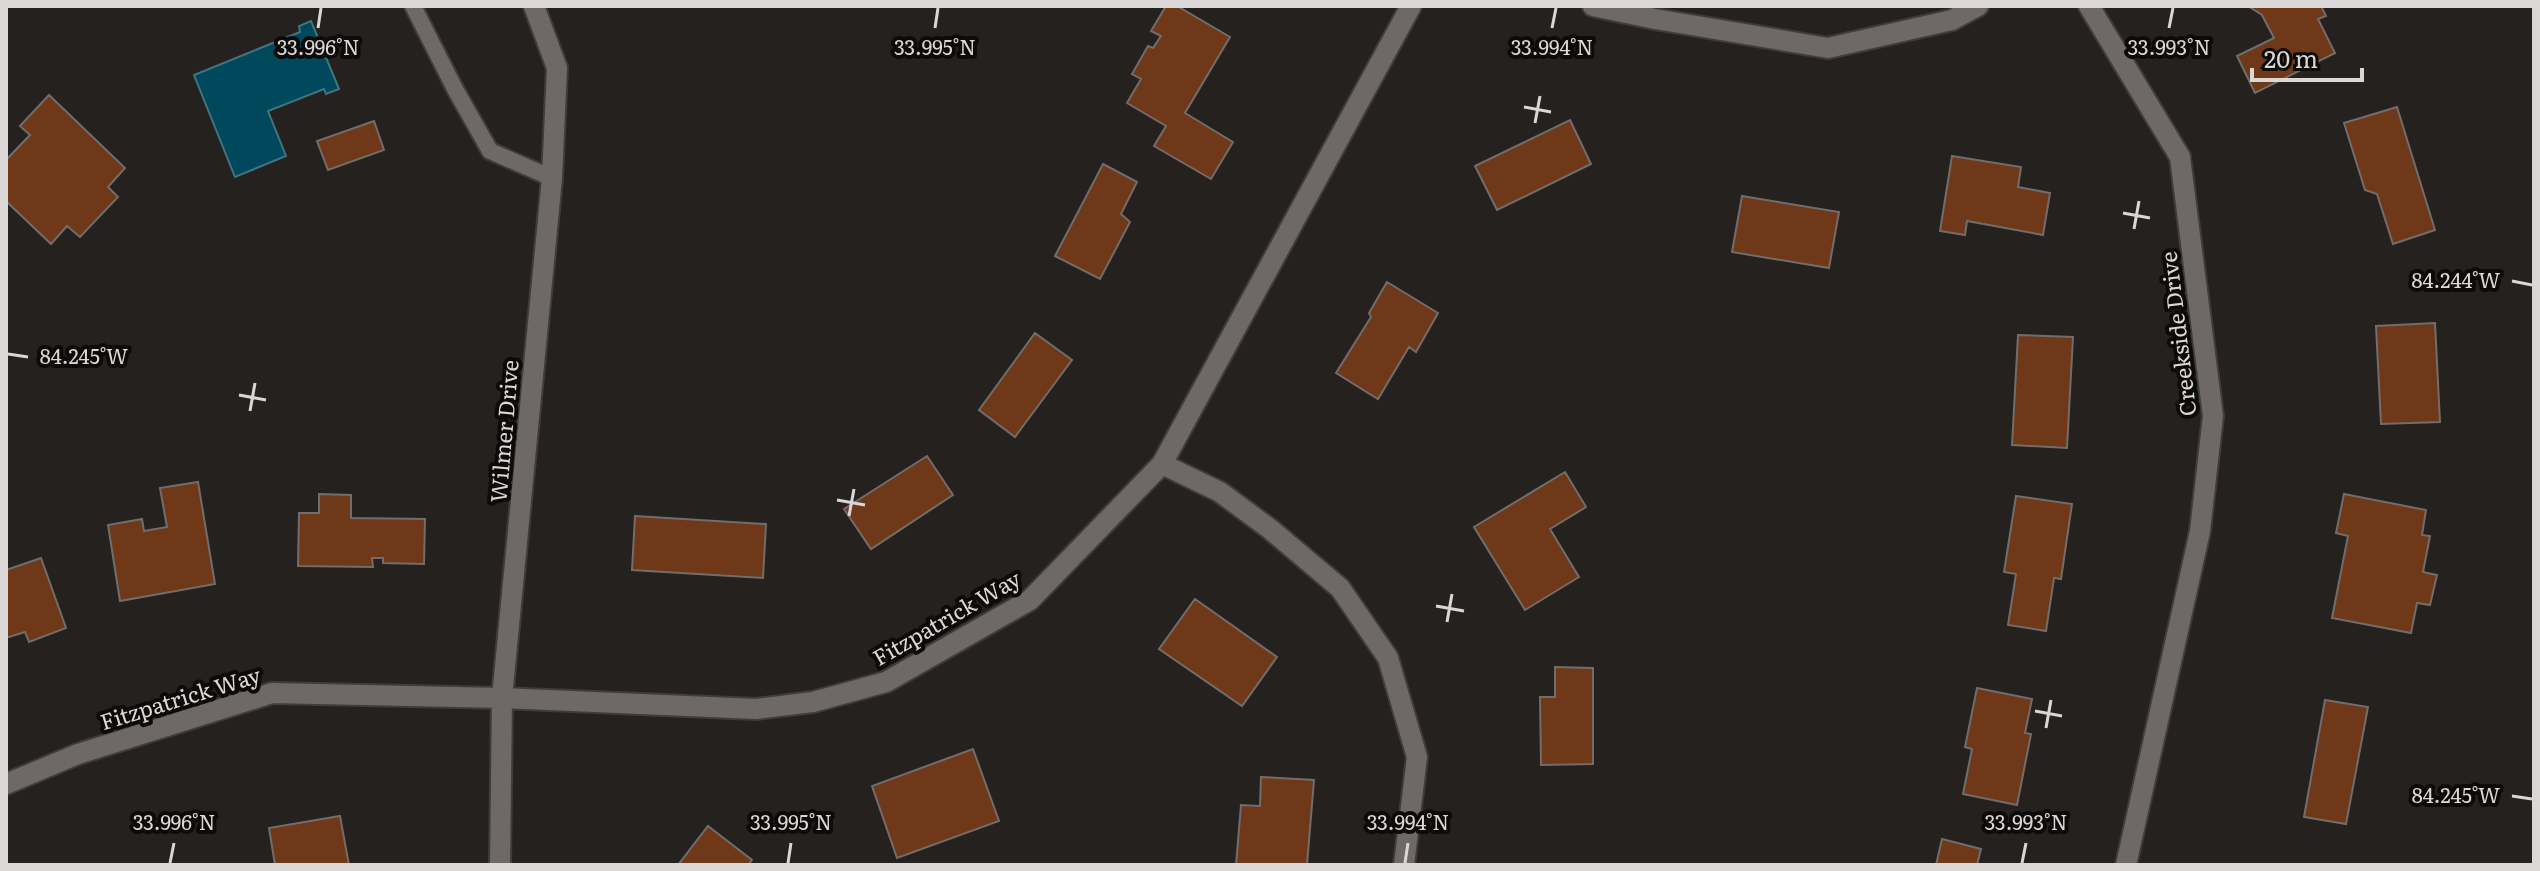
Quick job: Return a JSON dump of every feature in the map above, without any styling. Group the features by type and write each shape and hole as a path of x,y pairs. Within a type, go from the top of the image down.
{"street":[{"name":"Wilmer Drive","path":"500,865 502,698 552,178 557,68 534,6"},
{"name":"Fitzpatrick Way","path":"6,784 78,754 272,693 502,698 756,709 813,702 886,682 1030,600 1162,464 1411,6"},
{"path":"1593,6 1828,48 1952,20 1978,6"},
{"name":"Creekside Drive","path":"2089,6 2180,157 2213,416 2200,531 2126,865"},
{"path":"1162,464 1220,492 1340,588 1388,658 1417,757 1404,865"}],"lane":[{"path":"413,6 490,151 552,178"}],"water":[{"path":"311,21 339,89 326,94 324,89 268,111 286,156 235,177 194,75 300,32 299,26"}],"building":[{"path":"1166,6 1177,6 1230,37 1185,113 1233,142 1211,179 1154,146 1166,126 1127,103 1141,79 1132,74 1148,46 1153,48 1161,36 1151,31"},
{"path":"2248,6 2321,6 2326,16 2318,19 2335,53 2255,93 2237,56 2274,38 2262,15"},
{"path":"49,95 125,168 108,187 118,197 80,237 67,226 51,244 6,201 6,160 30,135 20,126"},
{"path":"2397,107 2435,230 2393,244 2377,194 2365,190 2344,123"},
{"path":"1570,120 1591,164 1497,210 1475,166"},
{"path":"374,121 384,150 328,170 317,141"},
{"path":"1952,156 2021,167 2018,187 2050,193 2043,235 1967,221 1965,235 1940,231"},
{"path":"1103,164 1137,182 1121,214 1130,222 1100,279 1055,256"},
{"path":"1742,196 1839,212 1829,268 1732,252"},
{"path":"1387,282 1438,313 1416,352 1409,347 1378,399 1336,373 1371,317 1369,313"},
{"path":"2435,323 2440,422 2381,424 2376,326"},
{"path":"1035,333 1072,360 1015,437 979,410"},
{"path":"2018,335 2073,337 2067,448 2012,445"},
{"path":"927,456 953,495 871,549 844,509"},
{"path":"1565,472 1586,507 1550,529 1579,577 1525,610 1474,527"},
{"path":"198,482 215,584 120,601 108,525 142,519 144,531 167,527 160,488"},
{"path":"319,494 351,495 351,518 425,519 424,564 383,563 383,558 372,558 373,567 298,566 299,513 319,513"},
{"path":"2344,494 2426,510 2422,535 2430,536 2423,572 2437,575 2430,605 2417,603 2411,633 2332,618 2348,536 2336,533"},
{"path":"2016,496 2072,504 2061,579 2054,578 2046,631 2008,625 2016,574 2004,572"},
{"path":"635,516 766,524 763,578 632,570"},
{"path":"41,558 66,628 29,642 25,632 6,638 6,570"},
{"path":"1195,599 1277,657 1242,706 1159,649"},
{"path":"1555,667 1593,668 1593,764 1541,765 1540,697 1555,697"},
{"path":"1977,688 2032,699 2025,733 2031,734 2017,805 1963,794 1972,749 1965,747"},
{"path":"2325,700 2368,707 2346,824 2304,817"},
{"path":"973,749 999,821 897,858 872,786"},
{"path":"1261,777 1314,780 1307,865 1236,865 1241,805 1260,806"},
{"path":"340,816 349,865 275,865 269,828"},
{"path":"708,826 752,860 748,865 678,865"},
{"path":"1942,839 1981,849 1977,865 1936,865"}]}
